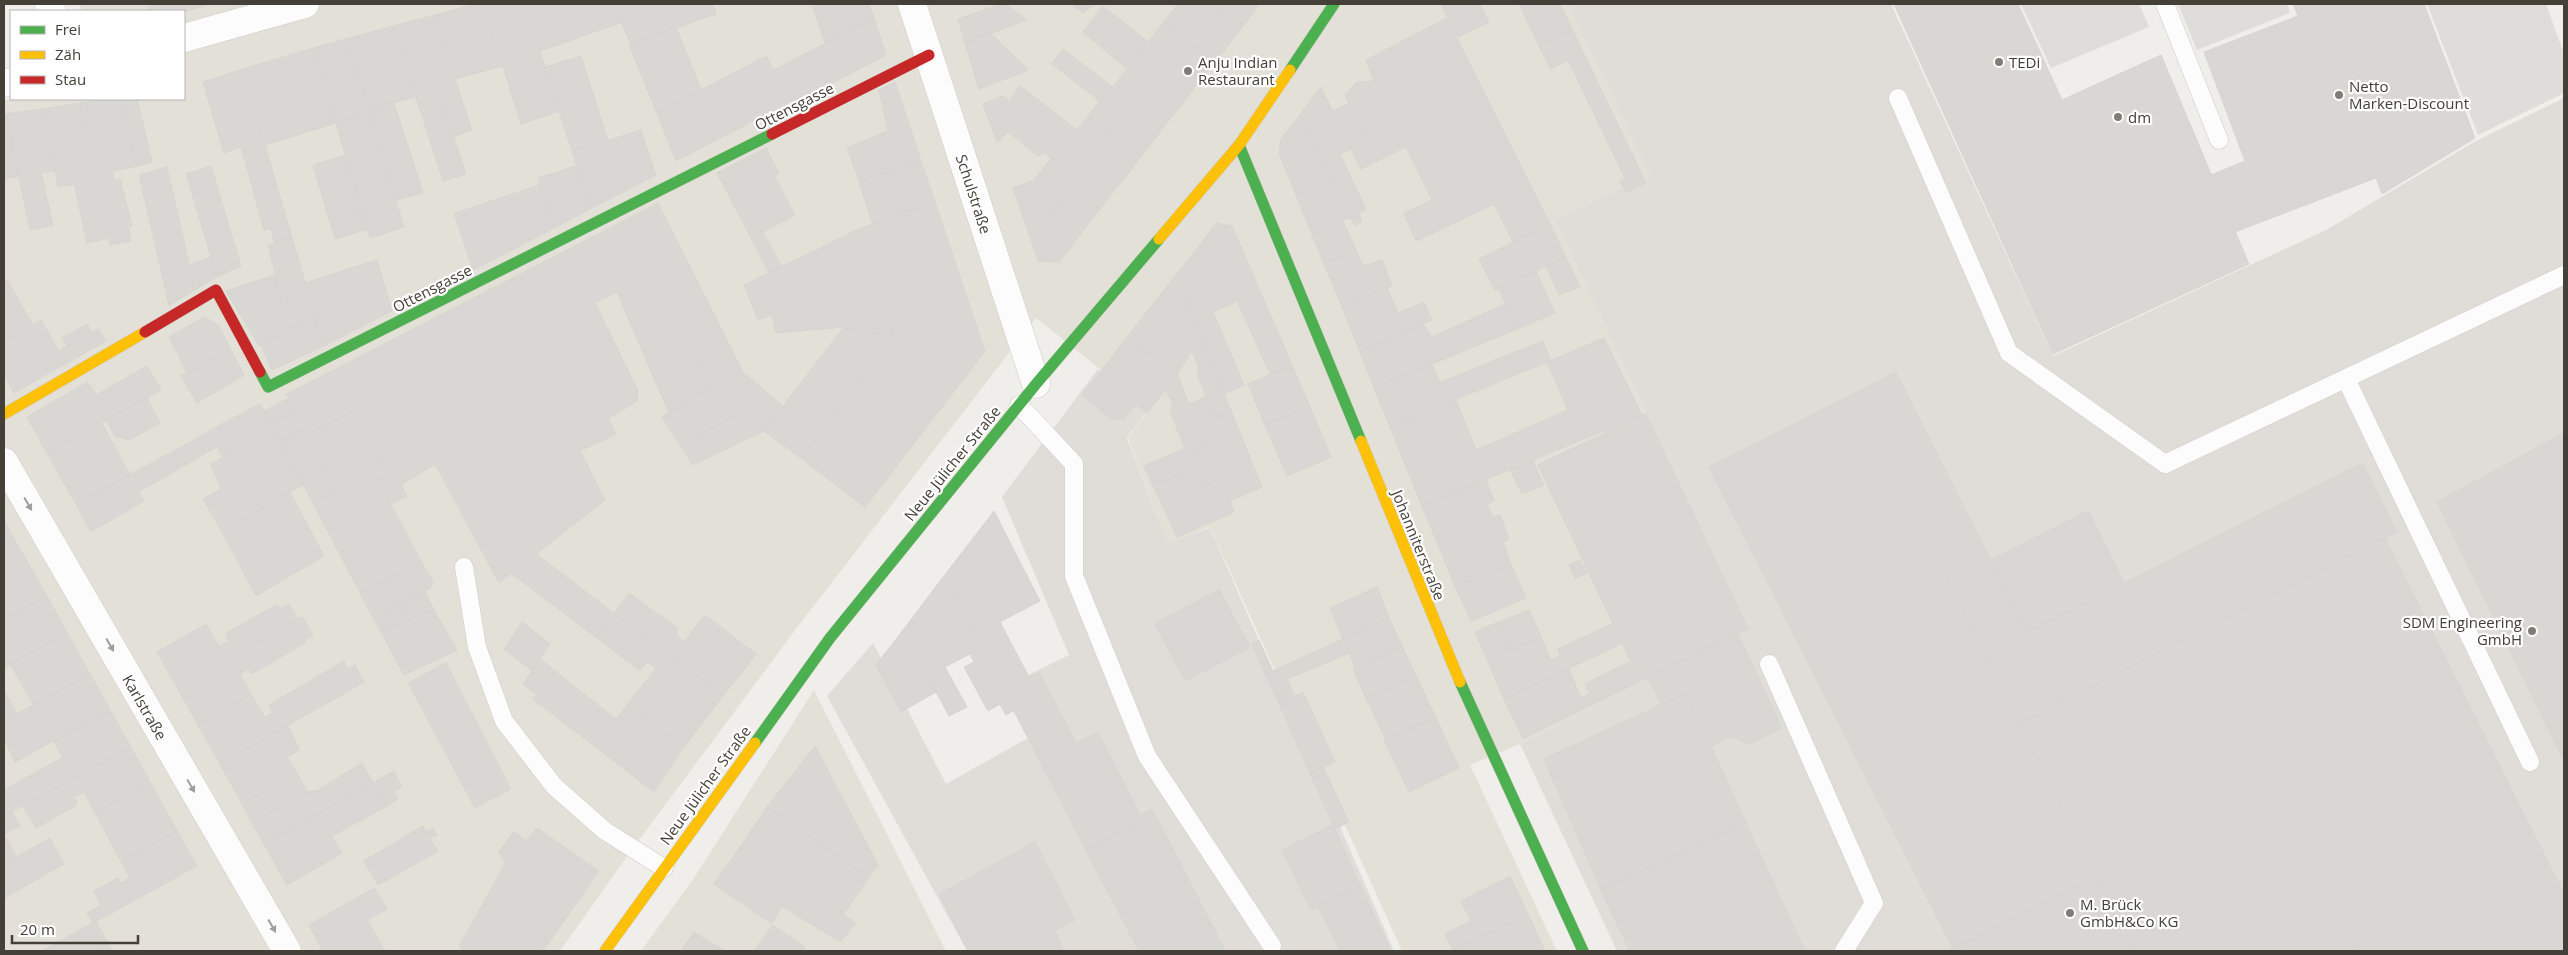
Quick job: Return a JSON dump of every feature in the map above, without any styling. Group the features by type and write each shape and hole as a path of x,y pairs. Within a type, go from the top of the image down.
{"street":[{"path":"185,38 305,4"},
{"name":"Schulstraße","path":"912,4 1036,384"},
{"name":"Neue Jülicher Straße","path":"605,951 830,638 1036,384 1239,145 1334,4"},
{"name":"Ottensgasse","path":"4,414 216,290 268,388 929,55"},
{"name":"Johanniterstraße","path":"1239,145 1471,710 1583,951"},
{"name":"Karlstraße","path":"4,462 287,951"}],"lane":[{"path":"2166,4 2220,140"},
{"path":"1898,98 2009,353 2165,464 2564,274"},
{"path":"2346,379 2530,762"},
{"path":"1019,405 1074,464 1074,576 1147,756 1272,946"},
{"path":"464,567 477,647 504,721 554,786 605,831 664,868"},
{"path":"1769,664 1874,903 1844,951"}],"shaded area":[{"path":"79,4 1568,4 1650,175 1555,220 1646,411 1536,464 1640,683 1520,744 1470,765 1557,951 1402,951 1210,527 1167,545 1128,438 1149,408 1036,318 799,625 636,844 560,951 4,951 4,100 185,100 185,10 82,10"},
{"path":"1568,4 1891,4 2053,356 2326,230 2476,141 2564,98 2564,951 1617,951 1520,744 1640,683 1536,464 1646,411 1555,220 1650,175"},
{"path":"2021,4 2139,4 2149,27 2051,68"},
{"path":"2178,4 2287,4 2290,13 2197,50"},
{"path":"2427,4 2546,4 2564,54 2564,93 2478,135"},
{"path":"1098,369 1148,409 1127,438 1167,544 1210,528 1394,951 967,951 827,696 873,643 946,784 1035,734 1010,684 1069,655 1002,497"},
{"path":"814,690 946,951 641,951 694,878"}],"building":[{"path":"148,4 209,4 185,12 185,10 150,10"},
{"path":"476,4 483,4 502,66 455,79 435,15"},
{"path":"483,4 525,4 559,111 521,124"},
{"path":"525,4 612,4 620,23 540,51"},
{"path":"612,4 713,4 716,14 631,44"},
{"path":"812,4 869,4 874,18 825,43"},
{"path":"1006,4 1026,20 965,43 958,19"},
{"path":"1071,4 1095,4 1083,13"},
{"path":"1178,4 1209,4 1241,29 1215,62 1164,22"},
{"path":"1209,4 1260,4 1241,29"},
{"path":"1441,4 1480,4 1489,22 1458,37"},
{"path":"1519,4 1560,4 1572,29 1539,46"},
{"path":"1894,4 2018,4 2062,100 2161,55 2249,264 2053,354"},
{"name":"Netto Marken-Discount","path":"2293,4 2424,4 2475,138 2382,194 2376,178 2235,232 2211,175 2245,161 2204,52 2298,16"},
{"path":"1103,6 1148,42 1137,56 1092,20"},
{"path":"435,15 455,79 431,87 435,99 440,98 466,174 443,181 393,26"},
{"path":"874,18 886,55 838,80 820,46"},
{"path":"1447,18 1550,224 1513,242 1494,204 1416,241 1404,213 1432,200 1406,147 1377,161 1345,95 1357,82 1374,81 1366,60"},
{"path":"1092,20 1188,96 1163,128 1112,88 1127,69 1083,32"},
{"path":"1164,22 1215,62 1188,96 1137,56"},
{"path":"393,26 416,97 368,109 346,39"},
{"path":"676,27 701,90 657,113 629,45"},
{"path":"1572,29 1583,52 1551,69 1539,46"},
{"path":"990,33 1029,70 979,89 965,43"},
{"path":"346,39 370,115 336,123 313,48"},
{"path":"820,46 838,80 792,104 774,70"},
{"path":"313,48 336,123 265,145 243,69"},
{"path":"1063,49 1111,86 1100,101 1052,64"},
{"path":"1583,52 1646,183 1626,192 1620,181 1625,178 1568,60"},
{"path":"581,56 608,141 572,151 545,67"},
{"path":"766,56 791,101 676,161 657,113"},
{"path":"243,69 288,224 264,230 241,147 224,153 203,82"},
{"path":"455,79 472,130 454,137 440,98 435,99 431,87"},
{"path":"895,82 921,161 859,181 847,148 888,131 879,90"},
{"path":"1020,86 1077,130 1088,116 1141,157 1118,186 1009,101"},
{"path":"1111,86 1163,128 1141,157 1088,116"},
{"path":"1321,87 1351,149 1340,154 1366,209 1359,213 1362,222 1355,225 1349,218 1299,116"},
{"path":"1003,96 1118,186 1089,223 1060,200 1031,240 1013,188 1034,180 1051,159 1044,153 1038,156 1008,132 997,142 983,104"},
{"path":"100,100 122,100 137,166 112,171 114,180 120,179 132,226 128,227 131,241 110,245 80,103"},
{"path":"122,100 137,100 152,162 137,166"},
{"path":"80,103 109,238 87,243 74,184 58,187 43,109"},
{"path":"394,103 423,193 396,200 368,109"},
{"path":"1349,103 1377,161 1361,169 1332,112"},
{"path":"43,109 55,171 41,173 53,225 30,230 6,114"},
{"path":"4,114 6,114 18,176 4,179"},
{"path":"370,115 404,227 370,238 336,123"},
{"path":"1299,116 1349,218 1342,220 1349,234 1341,238 1347,254 1324,264 1279,153 1281,139"},
{"path":"641,130 656,175 590,209 572,151"},
{"path":"766,148 779,173 774,175 795,215 778,224 742,160"},
{"path":"345,155 361,209 329,219 313,165"},
{"path":"742,160 778,224 751,238 717,173"},
{"path":"921,161 935,202 872,223 859,181"},
{"path":"211,166 241,266 217,277 186,174"},
{"path":"576,166 590,209 554,228 538,178"},
{"path":"167,167 195,290 169,305 139,175"},
{"path":"540,185 554,228 473,270 454,213"},
{"path":"1060,200 1089,223 1059,262 1038,261 1031,240"},
{"path":"935,202 985,351 865,507 802,459 893,336 861,228"},
{"path":"658,203 743,372 783,406 764,431 719,398 627,219"},
{"path":"361,209 367,229 335,239 329,219"},
{"path":"627,219 713,387 669,413 617,292 595,303 638,391 637,401 608,418 616,434 580,451 605,500 499,583 435,464 401,485 407,496 391,504 378,480 387,476 353,411 306,436 301,430 304,428 287,394"},
{"path":"1216,223 1232,226 1292,365 1270,374 1237,301 1225,307 1200,245"},
{"path":"288,224 292,237 275,243 270,228"},
{"path":"1550,224 1566,257 1495,290 1479,259"},
{"path":"861,228 893,336 844,327 776,333 772,315 758,320 744,285"},
{"path":"763,232 782,267 769,273 751,238"},
{"path":"1349,234 1363,266 1382,260 1392,286 1342,307 1324,264 1347,254 1341,238"},
{"path":"292,237 315,316 289,330 268,245"},
{"path":"1200,245 1225,307 1213,312 1244,385 1225,394 1176,275"},
{"path":"211,257 217,277 195,290 190,265"},
{"path":"1566,257 1580,287 1559,295 1546,266"},
{"path":"377,260 392,311 324,346 305,283"},
{"path":"1536,271 1555,313 1517,329 1498,288"},
{"path":"275,275 289,330 259,346 226,291"},
{"path":"1176,275 1231,411 1215,418 1197,374 1199,369 1192,351 1176,376 1127,337"},
{"path":"7,280 33,325 4,342 4,282"},
{"path":"1387,288 1398,313 1424,302 1432,320 1360,352 1342,307"},
{"path":"1505,304 1517,329 1374,388 1360,352 1423,324 1432,337"},
{"path":"315,316 324,346 272,370 261,345"},
{"path":"204,317 219,326 231,350 188,374 169,337"},
{"path":"41,320 59,351 67,346 62,338 87,324 99,345 14,393 4,375 4,342"},
{"path":"844,327 893,336 802,459 764,431"},
{"path":"99,329 106,341 99,345 92,332"},
{"path":"1127,337 1176,376 1177,374 1206,446 1187,454 1170,411 1173,406 1166,389 1147,413 1099,374"},
{"path":"1604,338 1642,415 1422,506 1390,427 1456,400 1476,450 1568,410 1547,362"},
{"path":"1543,341 1551,361 1515,375 1507,355"},
{"path":"231,350 244,375 197,403 181,376"},
{"path":"1507,355 1515,375 1390,427 1374,388 1432,364 1440,383"},
{"path":"1292,365 1310,407 1265,425 1248,384"},
{"path":"147,366 161,390 47,453 27,417 88,382 96,395"},
{"path":"1896,372 2062,702 2021,723 1855,393"},
{"path":"1099,374 1136,404 1123,419 1112,420 1082,395"},
{"path":"713,387 719,398 739,413 681,446 662,417"},
{"path":"1855,393 2097,876 1953,949 1709,467"},
{"path":"147,397 160,423 129,440 115,436 106,420"},
{"path":"1206,397 1215,418 1231,411 1262,487 1228,502 1189,404"},
{"path":"289,398 296,411 270,424 264,411"},
{"path":"260,404 303,485 262,508 218,426"},
{"path":"1310,407 1331,457 1287,476 1265,425"},
{"path":"296,411 304,428 280,441 270,424"},
{"path":"353,411 387,476 378,480 422,563 360,593 313,503 335,491 306,436"},
{"path":"739,413 764,431 693,465 681,446"},
{"path":"1646,414 1748,629 1640,681 1538,465"},
{"path":"101,422 130,475 76,504 47,453"},
{"path":"218,426 233,452 223,457 217,447 204,454 196,439"},
{"path":"301,430 335,491 313,503 280,441"},
{"name":"SDM Engineering GmbH","path":"2564,433 2564,761 2437,502"},
{"path":"196,439 204,454 139,492 144,501 91,532 76,504"},
{"path":"1206,446 1219,479 1198,488 1190,470 1164,482 1155,461 1185,448 1187,454"},
{"path":"233,452 262,508 222,532 203,499 221,489 211,464"},
{"path":"1155,461 1164,482 1190,470 1198,488 1219,479 1234,512 1177,537 1144,466"},
{"path":"1533,461 1544,485 1522,494 1510,469"},
{"path":"2362,463 2397,532 2062,702 2027,632"},
{"path":"1486,480 1494,501 1487,504 1493,517 1500,515 1509,539 1503,542 1511,564 1455,586 1422,506"},
{"path":"290,492 324,556 256,596 222,532"},
{"path":"994,511 1040,601 1000,622 1029,677 1003,690 944,576"},
{"path":"2088,511 2124,583 2027,632 1991,560"},
{"path":"4,520 13,537 4,542"},
{"path":"13,537 47,596 4,620 4,542"},
{"path":"2385,538 2564,894 2564,951 2355,951 2195,634"},
{"path":"536,554 615,614 597,638 511,573"},
{"path":"1580,560 1587,573 1575,578 1569,565"},
{"path":"422,563 433,581 430,589 373,618 360,593"},
{"path":"1511,564 1526,598 1471,621 1455,586"},
{"path":"944,576 1014,710 1006,715 1000,704 988,711 964,667 974,662 970,654 945,667 967,707 949,716 903,630"},
{"path":"1377,587 1389,618 1343,639 1330,608"},
{"path":"1219,590 1250,647 1185,681 1155,623"},
{"path":"425,592 433,609 406,621 399,605"},
{"path":"629,593 677,628 677,636 684,642 705,615 756,654 723,696 614,613"},
{"path":"47,596 67,633 4,668 4,620"},
{"path":"277,604 280,609 289,604 298,619 178,689 157,652 206,624 219,646 229,641 225,634"},
{"path":"399,605 406,621 381,632 373,618"},
{"path":"433,609 457,650 404,675 381,632"},
{"path":"1529,610 1541,637 1509,651 1496,623"},
{"path":"615,614 723,696 684,747 628,704 656,668 647,661 640,671 597,638"},
{"path":"302,617 313,635 304,641 305,643 252,674 248,669 240,674 251,694 198,725 178,689"},
{"path":"1389,618 1402,646 1355,668 1343,639"},
{"path":"522,622 550,644 532,671 504,649"},
{"path":"1496,623 1509,651 1541,637 1551,660 1560,655 1558,649 1611,624 1621,644 1504,699 1475,632"},
{"path":"903,630 936,692 901,712 876,665"},
{"path":"67,633 90,674 34,705 10,664"},
{"path":"1738,634 1782,728 1750,744 1730,736 1711,747 1686,693 1662,705 1647,677"},
{"path":"2195,634 2355,951 2135,951 2097,876 2021,723"},
{"path":"1343,639 1349,653 1287,679 1294,696 1286,700 1273,671"},
{"path":"1259,640 1273,671 1265,674 1252,644"},
{"path":"1402,646 1416,676 1366,698 1353,669"},
{"path":"540,659 555,671 537,694 523,684"},
{"path":"344,661 347,669 355,665 364,682 220,764 198,725 251,694 265,717 273,712 269,705"},
{"path":"1629,662 1639,682 1523,739 1504,699 1569,669 1581,698 1590,693 1585,684"},
{"path":"446,663 511,789 475,808 408,683"},
{"path":"555,671 616,719 628,704 684,747 654,792 533,699"},
{"path":"1273,671 1286,700 1279,703 1265,674"},
{"path":"1039,672 1076,743 1098,732 1143,821 1086,850 1003,690"},
{"path":"90,674 110,710 15,762 4,738 4,721"},
{"path":"1416,676 1436,718 1386,740 1366,698"},
{"path":"4,691 17,714 4,721"},
{"path":"1303,692 1316,720 1304,725 1291,698"},
{"path":"1686,693 1746,823 1601,890 1544,759"},
{"path":"1291,698 1304,725 1291,731 1279,703"},
{"path":"110,710 131,747 4,816 4,790 63,757 54,741"},
{"path":"1436,718 1459,768 1409,792 1384,740"},
{"path":"1316,720 1335,762 1310,773 1291,731"},
{"path":"288,726 300,750 287,757 297,773 242,804 220,764"},
{"path":"815,746 849,810 822,845 767,807"},
{"path":"131,747 150,782 95,813 84,792 73,797 77,801 75,806 36,828 23,806"},
{"path":"362,763 373,783 264,844 252,823 307,792 317,791"},
{"path":"1323,767 1349,822 1335,829 1310,773"},
{"path":"394,771 402,787 394,792 398,799 387,806 373,783"},
{"path":"297,773 307,792 252,823 242,804"},
{"path":"150,782 177,831 121,861 95,813"},
{"path":"373,783 387,806 332,836 342,853 287,885 264,844"},
{"path":"767,807 869,877 843,915 742,844"},
{"path":"1152,809 1225,950 1139,951 1086,850 1143,821 1140,815"},
{"path":"849,810 878,865 869,877 822,845"},
{"path":"12,812 20,826 4,834 4,816"},
{"path":"1746,823 1805,951 1630,951 1601,890"},
{"path":"1333,825 1360,885 1311,910 1282,850"},
{"path":"423,826 426,832 433,828 437,835 429,838 438,851 378,885 364,861"},
{"path":"537,828 599,871 548,944 499,852 514,831 526,841"},
{"path":"177,831 197,866 93,923 87,913 101,905 94,891 118,878 121,883 130,878 121,861"},
{"path":"4,834 16,857 4,864"},
{"path":"50,838 64,864 4,898 4,864"},
{"path":"1035,842 1075,920 1054,931 1064,951 968,951 939,894"},
{"path":"742,844 856,923 840,942 782,906 772,924 714,884"},
{"path":"505,864 548,944 543,951 465,951 459,947"},
{"path":"1510,876 1528,914 1453,950 1445,934 1471,921 1461,901"},
{"name":"M. Brück GmbH&Co KG","path":"2097,876 2135,951 1949,951 1953,949"},
{"path":"1360,885 1391,951 1340,951 1318,906"},
{"path":"374,888 387,909 367,920 385,951 323,951 309,925"},
{"path":"1528,914 1545,951 1453,951 1453,950"},
{"path":"96,921 108,943 93,951 42,951"},
{"path":"773,925 805,947 802,951 754,951"},
{"path":"694,932 725,951 681,951"},
{"path":"108,943 112,951 93,951"}],"traffic: fast":[{"path":"1290,70 1334,4"},
{"path":"260,372 268,387 772,134"},
{"path":"1239,145 1361,441"},
{"path":"755,743 830,638 1036,384 1159,239"},
{"path":"1460,682 1583,951"}],"traffic: slow":[{"path":"1159,239 1239,145 1290,70"},
{"path":"4,414 145,332"},
{"path":"1361,441 1460,682"},
{"path":"605,951 755,743"}],"traffic: jam":[{"path":"772,134 929,55"},
{"path":"145,332 216,290 260,372"}],"place":[{"name":"TEDi","path":"1999,62"},
{"name":"Anju Indian Restaurant","path":"1188,71"},
{"name":"Netto Marken-Discount","path":"2339,95"},
{"name":"dm","path":"2118,117"},
{"name":"SDM Engineering GmbH","path":"2532,631"},
{"name":"M. Brück GmbH&Co KG","path":"2070,913"}]}
